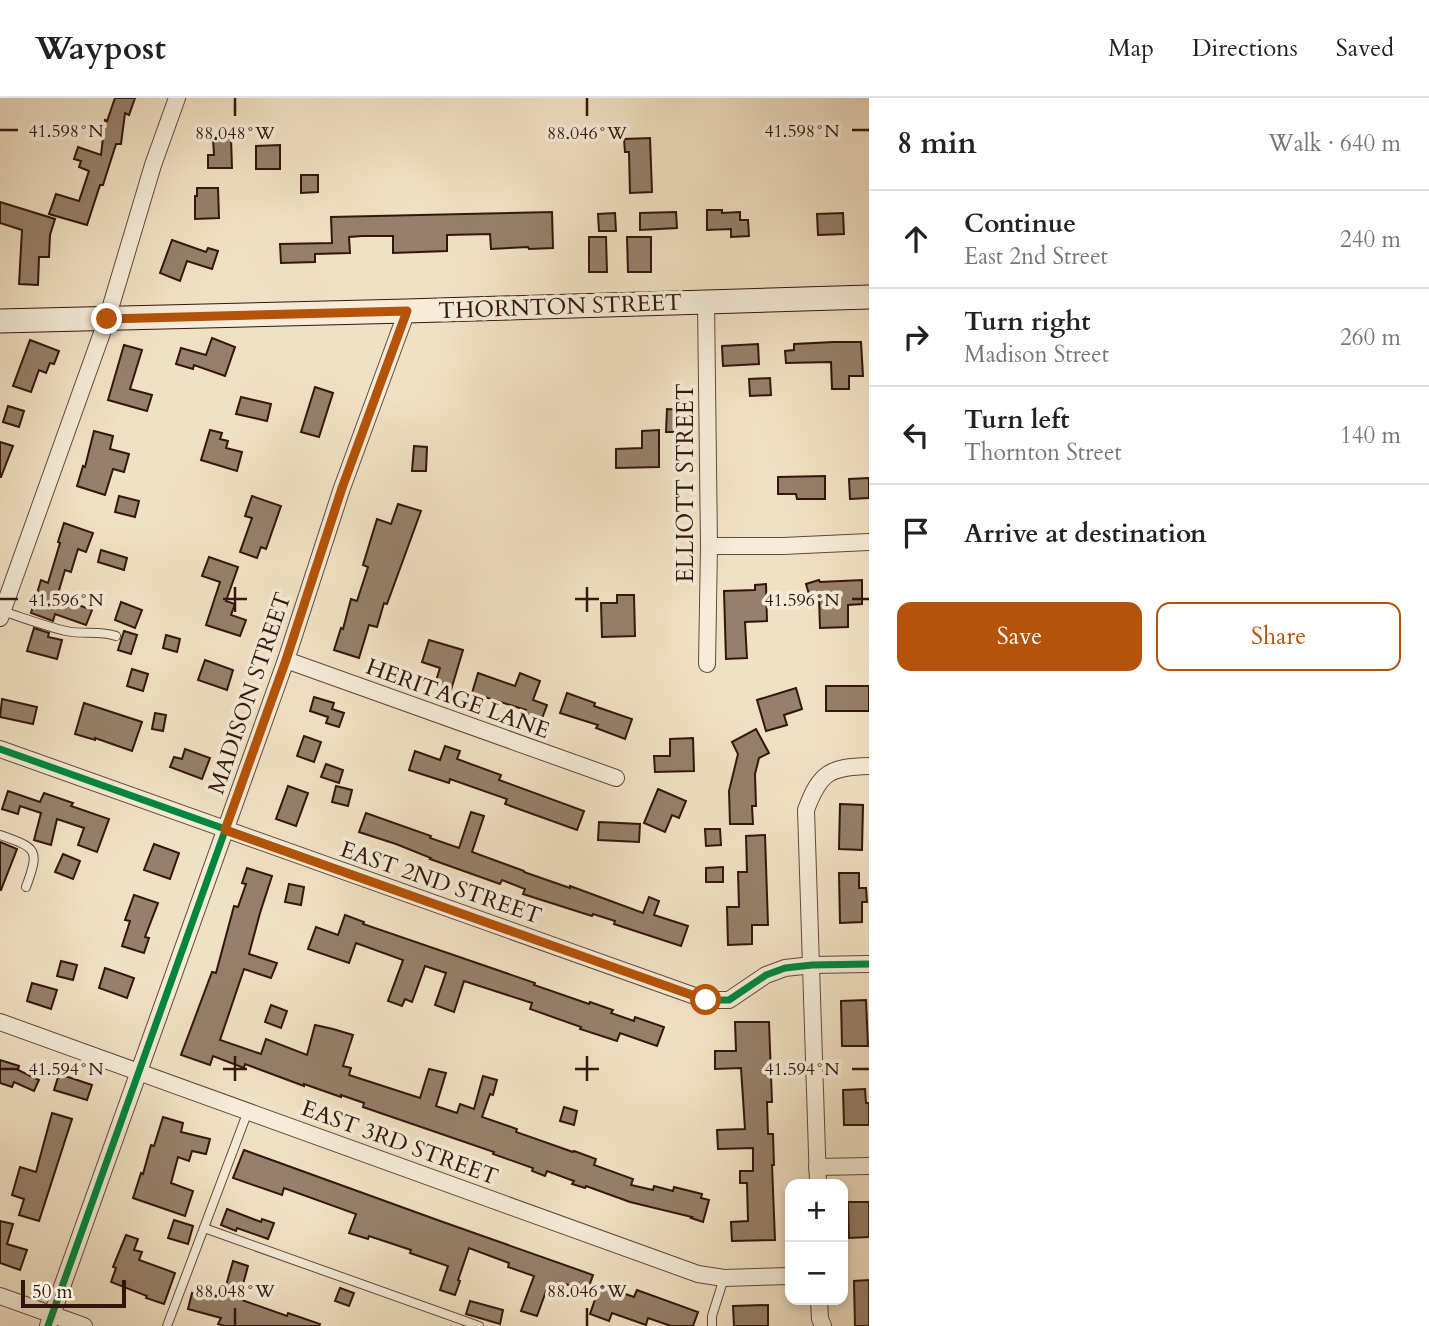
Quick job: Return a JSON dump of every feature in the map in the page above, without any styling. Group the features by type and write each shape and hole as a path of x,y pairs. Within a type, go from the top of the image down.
{"street":[{"path":"1,615 107,319 153,165 177,98"},
{"name":"THORNTON STREET","path":"0,321 869,297"},
{"name":"ELLIOTT STREET","path":"706,302 709,545 707,664"},
{"name":"MADISON STREET","path":"50,1321 286,660 342,488 407,311"},
{"path":"709,545 869,542"},
{"name":"HERITAGE LANE","path":"286,660 616,778"},
{"name":"EAST 2ND STREET","path":"0,748 706,1000 729,1000 766,975 785,968 869,964"},
{"path":"818,1179 806,810 823,776 843,767 869,766"},
{"name":"EAST 3RD STREET","path":"0,1023 698,1274 724,1278 785,1276"},
{"path":"817,1167 869,1166"},
{"path":"0,1296 50,1321 84,1326"},
{"path":"819,1305 823,1326"}],"lane":[{"path":"1,615 68,632 116,636"},
{"path":"0,835 25,844 32,850 35,859 26,887"},
{"path":"167,1326 248,1111"},
{"path":"204,1227 480,1326"},
{"path":"712,1326 712,1316 724,1278"}],"building":[{"path":"115,98 135,98 129,115 125,113 121,144 116,144 87,225 49,214 56,194 79,201 89,171 79,167 81,161 74,159 78,147 101,155 105,120 107,121"},
{"path":"231,138 232,168 208,168 208,155 214,155 213,139"},
{"path":"650,138 652,192 630,193 629,152 625,152 624,139"},
{"path":"280,145 280,169 256,169 256,146"},
{"path":"301,175 318,175 318,192 301,193"},
{"path":"197,188 218,188 219,218 195,219"},
{"path":"0,202 55,219 50,235 49,257 39,257 38,285 19,284 22,230 0,223"},
{"path":"707,210 740,212 740,220 748,220 749,236 731,237 731,229 707,230"},
{"path":"552,212 553,248 491,249 490,234 447,235 447,251 393,253 393,236 362,236 349,237 350,253 315,254 315,262 281,263 280,244 332,243 331,217"},
{"path":"676,212 677,228 640,230 640,213"},
{"path":"615,213 616,231 599,231 598,214"},
{"path":"843,213 844,234 818,235 817,214"},
{"path":"589,237 606,237 607,272 589,272"},
{"path":"627,237 651,237 651,272 628,272"},
{"path":"172,240 206,252 208,248 218,251 212,269 187,261 180,281 160,273"},
{"path":"212,338 235,347 225,376 194,365 193,369 176,364 181,348 206,355"},
{"path":"30,340 59,351 54,364 50,363 46,373 39,370 31,392 13,386"},
{"path":"861,342 863,376 849,376 849,389 832,389 831,362 786,363 785,351 794,350 794,344"},
{"path":"758,344 759,364 723,366 722,346"},
{"path":"124,345 142,350 130,389 152,395 147,411 108,400"},
{"path":"770,378 771,395 750,396 749,379"},
{"path":"315,387 333,393 319,437 301,432"},
{"path":"241,397 271,404 267,421 236,414"},
{"path":"8,406 24,411 19,427 3,422"},
{"path":"667,409 684,410 683,432 666,432"},
{"path":"210,430 222,433 220,439 228,441 226,448 242,452 237,471 201,460"},
{"path":"659,430 659,467 616,468 616,449 642,448 642,431"},
{"path":"94,431 113,436 110,449 129,454 124,472 113,469 105,495 77,486"},
{"path":"0,442 13,446 1,477 0,477"},
{"path":"414,446 427,447 426,471 412,471"},
{"path":"825,476 825,499 797,499 796,494 778,494 778,477"},
{"path":"869,478 869,498 850,499 849,479"},
{"path":"119,496 139,501 135,517 115,512"},
{"path":"252,496 281,506 266,549 261,547 257,558 240,552 252,518 245,516"},
{"path":"398,504 421,511 377,627 369,625 359,658 334,650 351,599 357,601 368,567 363,565 377,519 391,524"},
{"path":"64,523 93,533 86,552 78,549 71,572 65,570 57,597 92,610 86,625 55,614 53,621 31,613 41,580 48,583"},
{"path":"101,550 127,558 124,570 98,562"},
{"path":"209,557 238,567 226,601 235,604 231,615 246,620 240,636 206,625 220,582 202,576"},
{"path":"819,580 862,580 862,604 848,605 848,627 820,628 819,598 811,601 806,584"},
{"path":"766,584 767,621 745,622 747,658 726,659 724,591 755,590 755,585"},
{"path":"617,595 634,595 635,636 602,637 601,603 617,603"},
{"path":"121,602 142,610 135,628 115,620"},
{"path":"34,628 49,633 48,637 62,640 57,659 27,651"},
{"path":"124,631 137,635 131,654 118,650"},
{"path":"166,635 180,639 177,652 163,648"},
{"path":"429,640 463,650 451,690 435,684 440,668 422,662"},
{"path":"205,660 233,670 227,690 198,680"},
{"path":"132,669 148,674 143,691 127,686"},
{"path":"478,673 515,686 520,673 540,681 533,700 547,705 541,721 524,716 526,710 472,693"},
{"path":"826,686 869,686 869,711 826,711"},
{"path":"796,688 802,709 784,715 787,725 766,731 757,700"},
{"path":"567,693 632,719 625,739 596,728 598,725 560,713"},
{"path":"314,697 334,703 332,709 344,713 339,727 326,723 328,717 310,711"},
{"path":"2,699 37,707 33,724 0,717"},
{"path":"84,703 142,722 132,751 75,734"},
{"path":"155,713 166,715 163,731 152,729"},
{"path":"756,729 769,753 759,758 755,774 756,806 752,806 753,824 730,824 729,791 738,754 732,742"},
{"path":"304,736 321,742 314,762 297,756"},
{"path":"693,738 694,771 655,772 654,756 670,756 670,739"},
{"path":"445,746 460,751 457,759 501,775 499,780 584,811 577,830 505,804 507,799 450,779 449,783 409,770 415,751 440,760"},
{"path":"185,749 210,758 202,779 170,767 174,757 182,759"},
{"path":"326,764 343,770 339,783 321,777"},
{"path":"288,786 308,793 296,826 276,819"},
{"path":"336,786 352,790 348,806 332,802"},
{"path":"658,789 686,801 679,818 672,815 665,832 644,823"},
{"path":"8,791 40,802 44,793 109,819 97,852 78,845 84,828 57,819 51,845 34,840 41,813 20,806 18,814 2,809"},
{"path":"840,804 863,805 862,850 839,849"},
{"path":"471,812 484,816 472,852 643,913 649,897 659,901 654,915 688,926 681,946 614,924 615,921 523,894 525,889 502,880 500,884 359,832 366,813 459,848"},
{"path":"599,822 640,824 639,842 598,840"},
{"path":"705,829 720,829 721,845 706,846"},
{"path":"765,835 768,925 752,925 752,944 728,945 727,907 739,907 738,872 747,872 746,836"},
{"path":"0,842 17,849 1,890 0,890"},
{"path":"154,844 179,853 170,879 144,870"},
{"path":"63,854 80,861 73,879 55,872"},
{"path":"723,867 723,882 706,882 706,868"},
{"path":"247,868 272,876 249,954 277,963 271,978 244,969 220,1040 261,1054 266,1039 307,1055 315,1025 353,1035 343,1066 351,1068 349,1075 420,1098 429,1069 446,1073 436,1106 457,1113 460,1104 474,1109 483,1076 497,1080 482,1117 517,1129 516,1132 596,1159 594,1165 633,1179 631,1185 653,1190 654,1186 673,1191 674,1187 702,1194 701,1198 709,1200 703,1222 572,1184 574,1181 547,1171 545,1176 532,1171 533,1168 493,1154 494,1152 363,1107 364,1103 304,1086 245,1064 244,1068 213,1056 210,1065 181,1055 212,972 216,973 234,906 238,907 246,884 242,883"},
{"path":"839,873 859,873 859,888 866,888 867,902 862,902 862,922 840,923"},
{"path":"289,884 304,887 301,905 285,902"},
{"path":"134,895 158,903 145,937 149,938 144,953 122,946 130,921 125,920"},
{"path":"345,915 364,922 363,924 535,983 534,985 613,1010 611,1013 634,1021 635,1017 664,1027 657,1046 620,1033 617,1041 580,1029 581,1027 530,1009 532,1003 464,981 454,1012 435,1005 446,973 425,966 412,1002 405,999 402,1006 388,1001 403,960 356,943 349,963 308,949 316,927 338,935"},
{"path":"61,961 77,965 73,980 57,976"},
{"path":"105,968 134,978 127,998 99,988"},
{"path":"32,983 57,990 51,1009 27,1001"},
{"path":"866,1000 868,1046 842,1046 841,1001"},
{"path":"271,1005 287,1011 281,1028 265,1022"},
{"path":"735,1022 769,1022 772,1102 767,1102 768,1134 773,1134 775,1240 732,1241 731,1222 748,1221 747,1183 740,1183 740,1171 753,1171 753,1148 718,1149 717,1130 745,1129 741,1068 715,1069 715,1051 736,1051"},
{"path":"0,1060 19,1066 18,1070 39,1080 34,1091 14,1082 12,1087 0,1083"},
{"path":"59,1074 92,1085 87,1100 54,1090"},
{"path":"865,1089 866,1103 869,1103 869,1125 844,1125 843,1090"},
{"path":"564,1107 577,1111 574,1125 560,1121"},
{"path":"52,1113 72,1119 39,1221 19,1215 24,1199 12,1195 20,1167 36,1172"},
{"path":"163,1117 183,1123 181,1132 210,1139 206,1154 192,1151 189,1161 178,1157 171,1183 193,1191 185,1216 133,1198"},
{"path":"244,1150 593,1275 587,1292 560,1282 558,1286 549,1283 537,1316 521,1311 534,1276 469,1248 455,1295 440,1290 448,1266 369,1236 368,1239 349,1233 356,1214 284,1188 282,1195 233,1178"},
{"path":"848,1202 869,1202 869,1237 849,1238"},
{"path":"227,1209 261,1222 262,1219 274,1223 268,1239 221,1225"},
{"path":"174,1220 193,1226 188,1244 168,1238"},
{"path":"0,1221 13,1224 7,1244 27,1250 20,1270 0,1263"},
{"path":"126,1235 138,1239 134,1250 142,1252 139,1260 175,1273 164,1304 111,1282 116,1268 113,1267"},
{"path":"233,1261 248,1266 239,1299 287,1316 288,1313 320,1324 319,1326 225,1326 218,1324 221,1318 188,1309 192,1293 206,1297 208,1291 223,1296"},
{"path":"869,1280 869,1326 855,1326 854,1281"},
{"path":"600,1285 634,1297 637,1290 698,1312 693,1326 671,1326 648,1318 646,1325 612,1313 609,1321 590,1314"},
{"path":"340,1288 354,1293 349,1306 335,1301"},
{"path":"470,1301 503,1310 500,1324 466,1314"},
{"path":"768,1305 768,1326 734,1326 733,1306"}],"cycle path":[{"path":"48,1326 286,660 342,488 407,311"},
{"path":"0,749 706,1000 729,1000 766,975 785,968 869,964"}],"route":[{"path":"107,319 407,311 342,488 286,660 225,830 706,1000"}]}
